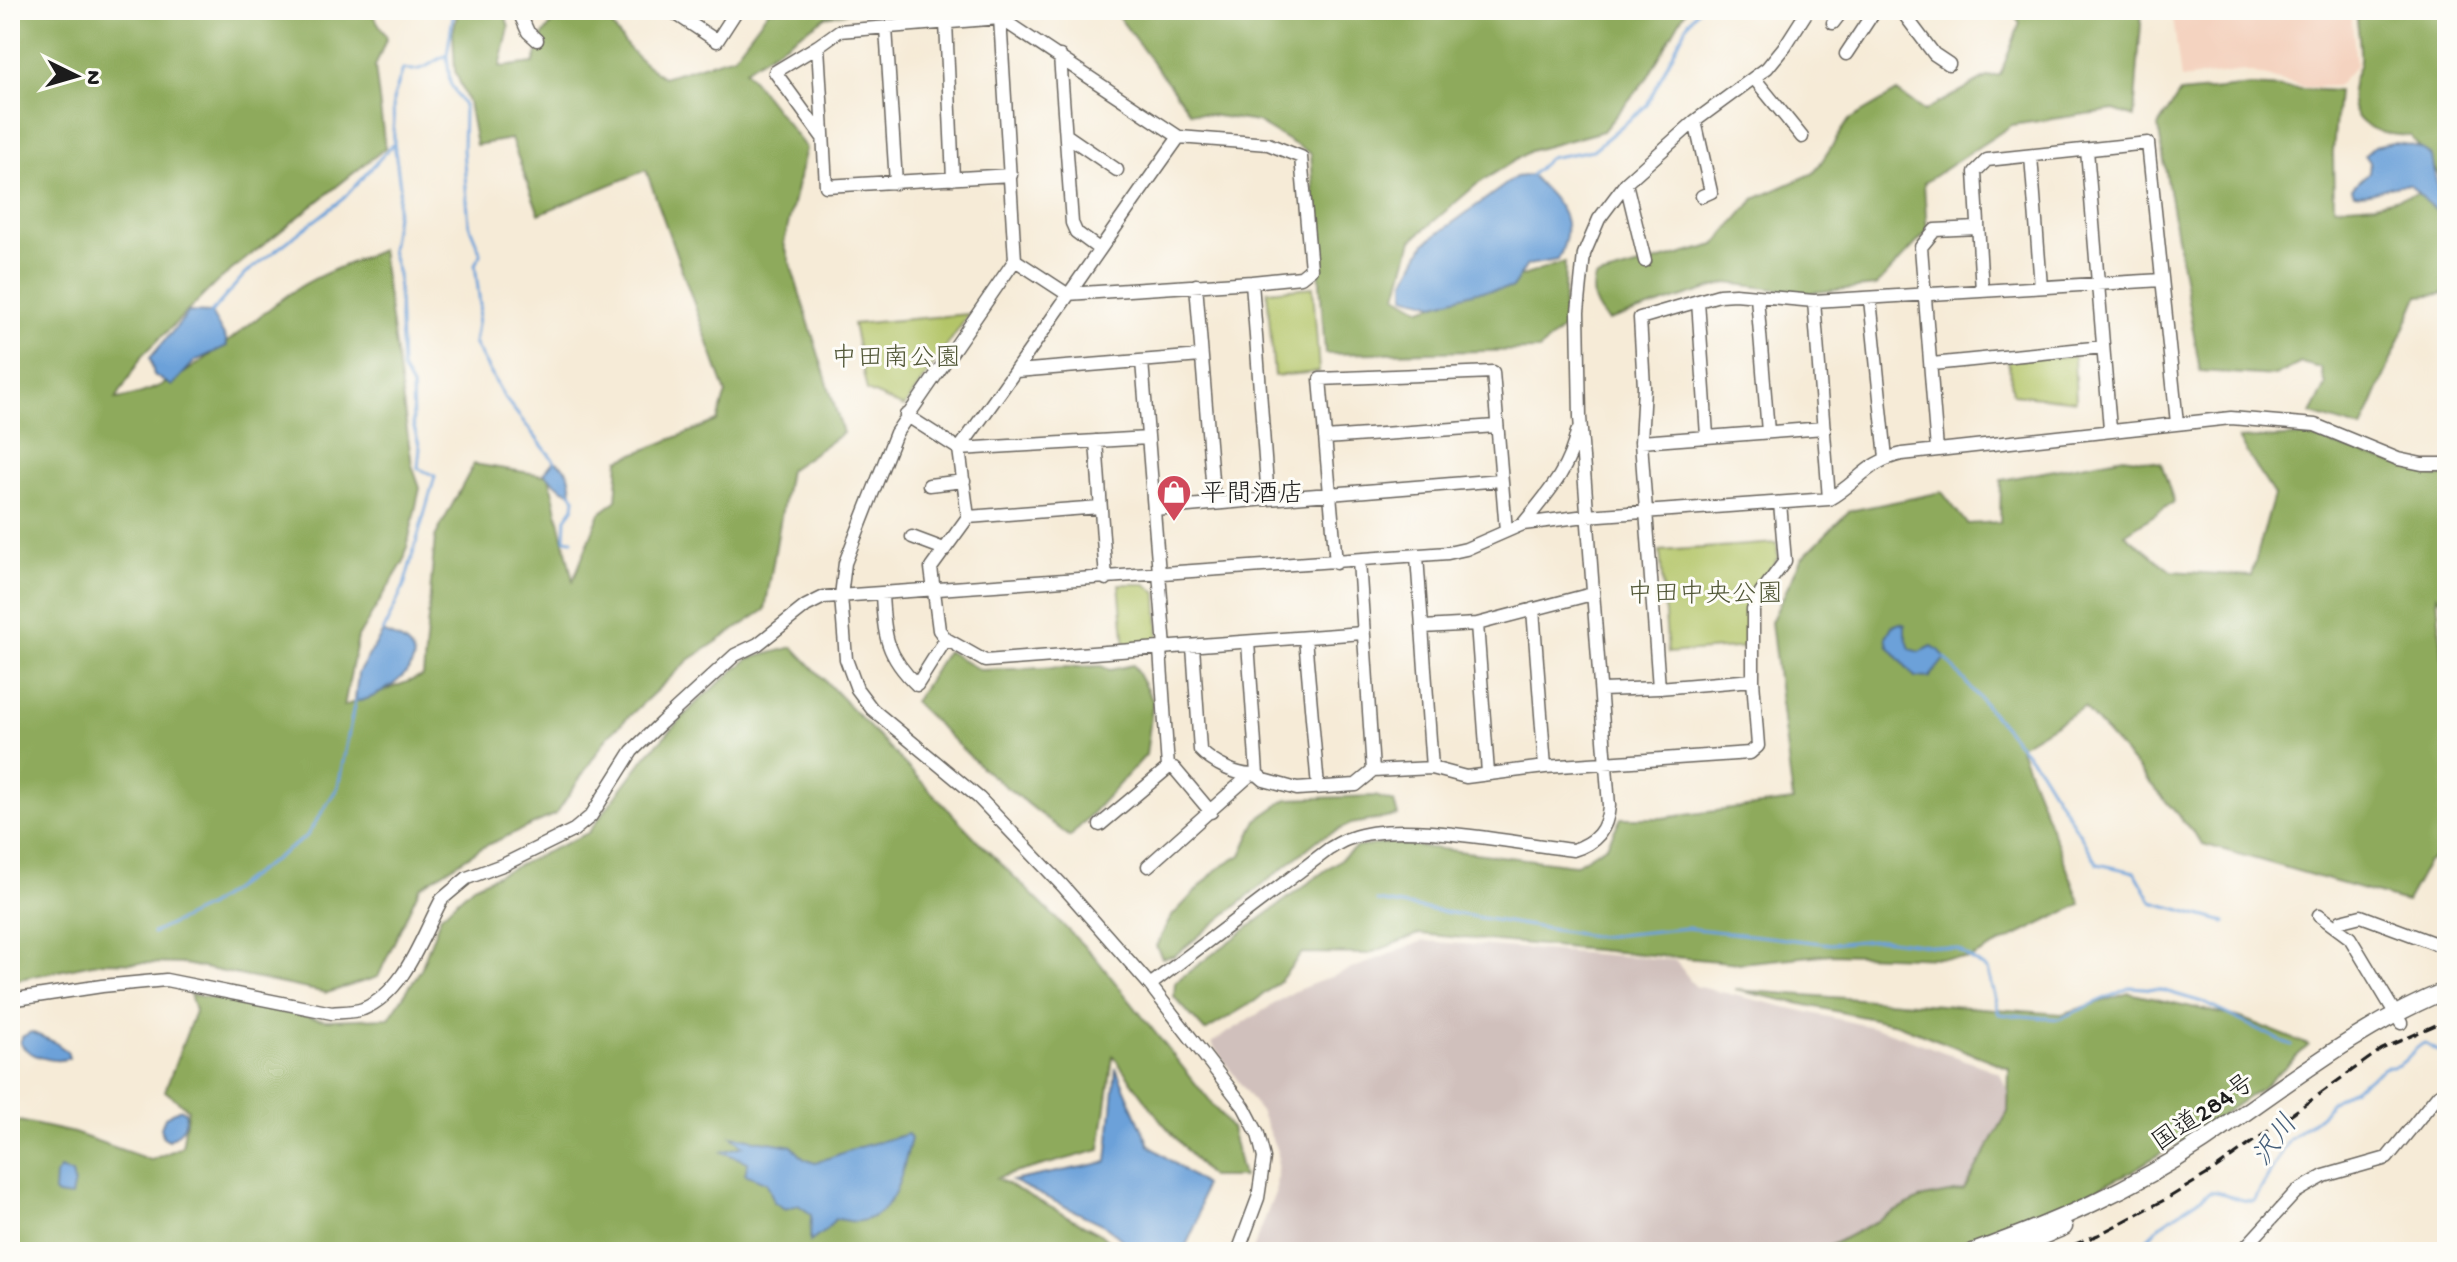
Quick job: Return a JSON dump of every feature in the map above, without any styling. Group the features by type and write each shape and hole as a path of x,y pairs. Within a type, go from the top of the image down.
{"highway":[{"name":"国道284号","path":"1973,1252 2081,1209 2131,1185 2203,1142 2300,1073 2447,990"},
{"name":"国道284号","path":"2004,1252 2035,1241 2129,1196 2205,1150 2398,1018 2447,1002"}],"street":[{"path":"518,10 528,32 537,40"},
{"path":"670,10 717,41 737,10"},
{"path":"1150,985 1329,849 1351,838 1371,833 1414,832 1573,850 1602,833 1608,821 1606,763 1580,417 1578,312 1584,254 1599,219 1626,183 1695,121 1767,68 1808,10"},
{"path":"1833,23 1843,10"},
{"path":"1846,54 1875,10"},
{"path":"1901,10 1934,54 1949,64"},
{"path":"1000,18 1015,260 906,415 886,457 845,563 841,596 846,659 857,689 872,709 979,798 1062,885 1150,985 1244,1107 1258,1134 1264,1158 1258,1198 1238,1252"},
{"path":"823,138 775,72 839,31 1000,18 1179,137 1268,144 1301,157 1311,269 1301,277 1067,294 1015,260"},
{"path":"946,22 953,179"},
{"path":"886,28 896,183"},
{"path":"818,46 826,186 1011,175"},
{"path":"1060,56 1072,223 1076,232 1099,249"},
{"path":"1754,78 1802,137"},
{"path":"1695,121 1711,192 1702,196"},
{"path":"1066,135 1117,170"},
{"path":"1179,137 959,449 968,517 931,568 939,630 946,639 985,661 1363,633"},
{"path":"1982,291 1975,172 1987,160 2148,143 2177,423"},
{"path":"2087,150 2110,429"},
{"path":"2031,156 2041,287"},
{"path":"1626,183 1645,261"},
{"path":"1937,450 1921,247 1935,230 1977,228"},
{"path":"1659,688 1644,513 1641,442 1644,387 1640,318 1719,295 1814,301 2162,280"},
{"path":"1252,282 1268,499"},
{"path":"1196,285 1214,504"},
{"path":"1757,297 1768,432"},
{"path":"1870,299 1886,458"},
{"path":"1698,301 1707,436"},
{"path":"1814,301 1829,499"},
{"path":"1932,364 2103,347"},
{"path":"1016,371 1201,356"},
{"path":"1142,361 1160,574 1168,768"},
{"path":"1336,563 1320,379 1493,372 1506,531"},
{"path":"906,415 959,449 1148,438"},
{"path":"1523,524 1563,474 1580,417"},
{"path":"10,1000 166,980 332,1013 360,1010 386,996 400,979 442,899 452,889 467,878 505,864 574,830 591,816 632,751 735,655 758,644 806,606 824,597 1417,556 1466,549 1523,524 1586,516 1829,499 1868,466 1886,458 2110,429 2231,418 2315,425 2398,459 2422,464 2447,464"},
{"path":"1325,438 1496,426"},
{"path":"1641,442 1824,428"},
{"path":"1096,441 1106,579"},
{"path":"1154,509 1501,480"},
{"path":"929,485 964,481"},
{"path":"1193,646 1200,750 1209,760 1297,789 1356,785 1373,771 1432,768 1466,777 1545,767 1750,753 1758,746 1753,680 1753,610 1761,593 1785,561 1780,503"},
{"path":"968,517 1100,507"},
{"path":"912,537 944,549"},
{"path":"1417,556 1432,768"},
{"path":"1359,561 1373,771"},
{"path":"882,594 884,630 890,652 900,669 917,685 946,639"},
{"path":"1423,627 1477,624 1592,594"},
{"path":"1533,609 1545,767"},
{"path":"1477,624 1488,773"},
{"path":"1305,638 1318,787"},
{"path":"1248,642 1253,775"},
{"path":"1601,690 1753,680"},
{"path":"1100,825 1168,768 1174,768 1211,812"},
{"path":"1148,866 1253,775"},
{"path":"2319,915 2350,938 2398,1018"},
{"path":"2341,921 2361,916 2447,948"},
{"path":"2241,1252 2296,1192 2324,1176 2387,1158 2438,1095 2447,1089"}],"shaded area":[{"path":"2172,10 2351,10 2356,65 2337,86 2306,87 2244,71 2181,79"},
{"path":"1423,941 1675,960 1695,986 1885,1030 2000,1073 2015,1111 1967,1198 1847,1252 1252,1252 1276,1190 1278,1153 1260,1111 1211,1043 1295,991"}],"green space":[{"path":"20,10 370,10 387,37 375,67 385,148 218,281 142,356 116,399 142,393 188,371 302,286 381,250 412,465 420,488 404,561 358,637 344,706 423,676 435,537 474,464 549,476 573,581 600,513 616,501 619,460 717,421 726,393 646,170 539,214 511,139 476,145 468,102 455,71 453,33 458,10 504,10 509,28 500,67 534,63 542,37 561,10 603,10 628,48 663,77 734,56 769,10 859,10 826,17 745,70 806,148 784,243 843,433 789,470 765,610 689,660 608,736 556,814 483,847 420,887 378,977 327,993 184,964 102,962 10,981 10,22"},
{"path":"1109,10 1686,10 1648,77 1603,131 1530,151 1476,185 1412,240 1397,295 1421,309 1565,262 1563,328 1539,350 1325,354 1311,154 1257,122 1190,112 1114,11"},
{"path":"2011,10 2142,10 2134,117 2114,110 2012,125 1924,183 1927,232 1876,286 1806,293 1727,283 1608,321 1600,312 1593,296 1595,278 1715,245 1754,199 1814,173 1849,120 1897,92 1924,111 1987,77 2000,75 2020,23"},
{"path":"2356,10 2447,10 2447,191 2411,136 2375,130 2358,118 2353,109 2353,84 2360,63"},
{"path":"2251,86 2338,91 2333,152 2334,207 2375,204 2423,192 2447,218 2447,289 2442,294 2418,296 2362,429 2311,414 2326,385 2321,368 2301,363 2275,376 2200,371 2158,126 2180,93"},
{"path":"1313,287 1319,372 1274,376 1267,291"},
{"name":"中田南公園","path":"969,314 904,407 867,391 853,324"},
{"path":"2074,356 2076,401 2013,394 2008,360"},
{"path":"2306,436 2435,477 2447,476 2447,608 2437,595 2443,668 2447,681 2447,851 2428,862 2406,902 2203,844 2084,707 2019,746 2081,904 1969,959 1832,954 1740,963 1419,934 1368,954 1302,953 1280,981 1255,1001 1205,1031 1174,997 1175,982 1357,847 1390,843 1575,865 1607,845 1621,818 1662,818 1793,801 1771,622 1801,559 1849,511 1942,492 1967,524 2000,522 2001,480 2124,457 2161,463 2174,502 2125,534 2171,571 2251,576 2274,495 2238,439"},
{"name":"中田中央公園","path":"1777,543 1778,557 1746,604 1749,647 1668,653 1660,551"},
{"path":"1119,584 1146,584 1157,593 1159,636 1153,643 1125,647"},
{"path":"793,647 982,845 1095,957 1231,1128 1243,1177 1210,1177 1162,1122 1113,1056 1100,1150 996,1178 1099,1233 1121,1252 10,1252 10,1119 74,1133 151,1160 182,1147 188,1109 165,1091 195,1011 190,994 325,1020 389,1018 421,969 441,915 473,886 588,833 647,755 700,699 748,659"},
{"path":"947,651 980,670 1101,666 1110,670 1133,665 1153,701 1146,755 1070,837 983,769 914,702"},
{"path":"1375,796 1394,802 1398,816 1351,824 1319,839 1174,956 1162,958 1156,946 1171,917 1216,870 1241,855 1257,820 1287,799"},
{"path":"1735,990 2062,1014 2129,993 2241,1018 2309,1045 2263,1087 2202,1128 2132,1171 2055,1209 1948,1252 1818,1252 1919,1199 1964,1190 2008,1112 2009,1068 1897,1024"}],"water":[{"path":"2392,143 2419,148 2432,157 2441,207 2436,210 2410,185 2354,193 2352,188 2369,172 2370,162 2365,155 2374,147"},
{"path":"1531,175 1558,204 1566,222 1564,245 1558,260 1527,265 1512,288 1476,292 1435,304 1405,296 1405,281 1425,243 1516,177"},
{"path":"189,312 211,313 227,346 195,361 172,386 154,375 150,358"},
{"path":"554,461 563,466 568,474 572,493 544,473"},
{"path":"1905,625 1910,649 1920,652 1932,646 1945,658 1929,678 1915,677 1888,646 1886,637 1892,626"},
{"path":"383,632 408,646 413,653 413,661 393,685 372,697 355,701 358,673"},
{"path":"31,1032 54,1042 67,1051 69,1058 49,1059 29,1052 20,1043 22,1037"},
{"path":"1116,1068 1149,1145 1204,1185 1197,1222 1183,1252 1136,1252 1106,1226 1012,1181 1107,1162"},
{"path":"180,1109 185,1111 184,1125 169,1140 163,1137 161,1128 165,1117"},
{"path":"908,1134 911,1139 901,1177 883,1210 860,1221 835,1219 810,1242 811,1214 798,1205 785,1209 774,1202 767,1183 745,1174 748,1162 722,1152 743,1146 732,1136 792,1146 804,1159 815,1163"},
{"path":"60,1169 72,1174 71,1197 54,1192 55,1176"}],"waterway":[{"path":"454,10 447,55 450,83 464,106 463,150 469,225 481,254 475,264 480,305 474,343 504,397 555,462"},
{"path":"1531,175 1549,158 1593,150 1647,105 1688,23 1698,10"},
{"path":"211,313 245,274 344,198 394,143 393,100 403,69 422,68 447,55"},
{"path":"383,632 404,586 435,476 418,468 420,448 413,424 412,387 402,369 398,275 391,250 400,186 394,143"},
{"path":"570,490 575,498 574,507 566,518 565,539 572,540"},
{"path":"1945,658 2039,768 2098,864 2135,872 2152,902 2225,922"},
{"path":"153,933 207,907 306,837 338,787 355,701"},
{"path":"1377,901 1598,937 1687,928 1831,944 1882,939 1957,949 1987,970 1999,1014 2059,1019 2131,987 2158,989 2202,1002 2292,1046"},
{"name":"沢川","path":"2135,1252 2160,1225 2210,1192 2254,1201 2289,1140 2321,1115 2330,1103 2386,1067 2398,1065 2419,1046 2424,1043 2447,1056"}],"railway":[{"path":"2056,1252 2098,1235 2168,1198 2211,1172 2382,1049 2447,1020"}],"place":[{"name":"平間酒店","path":"1174,523"}]}
